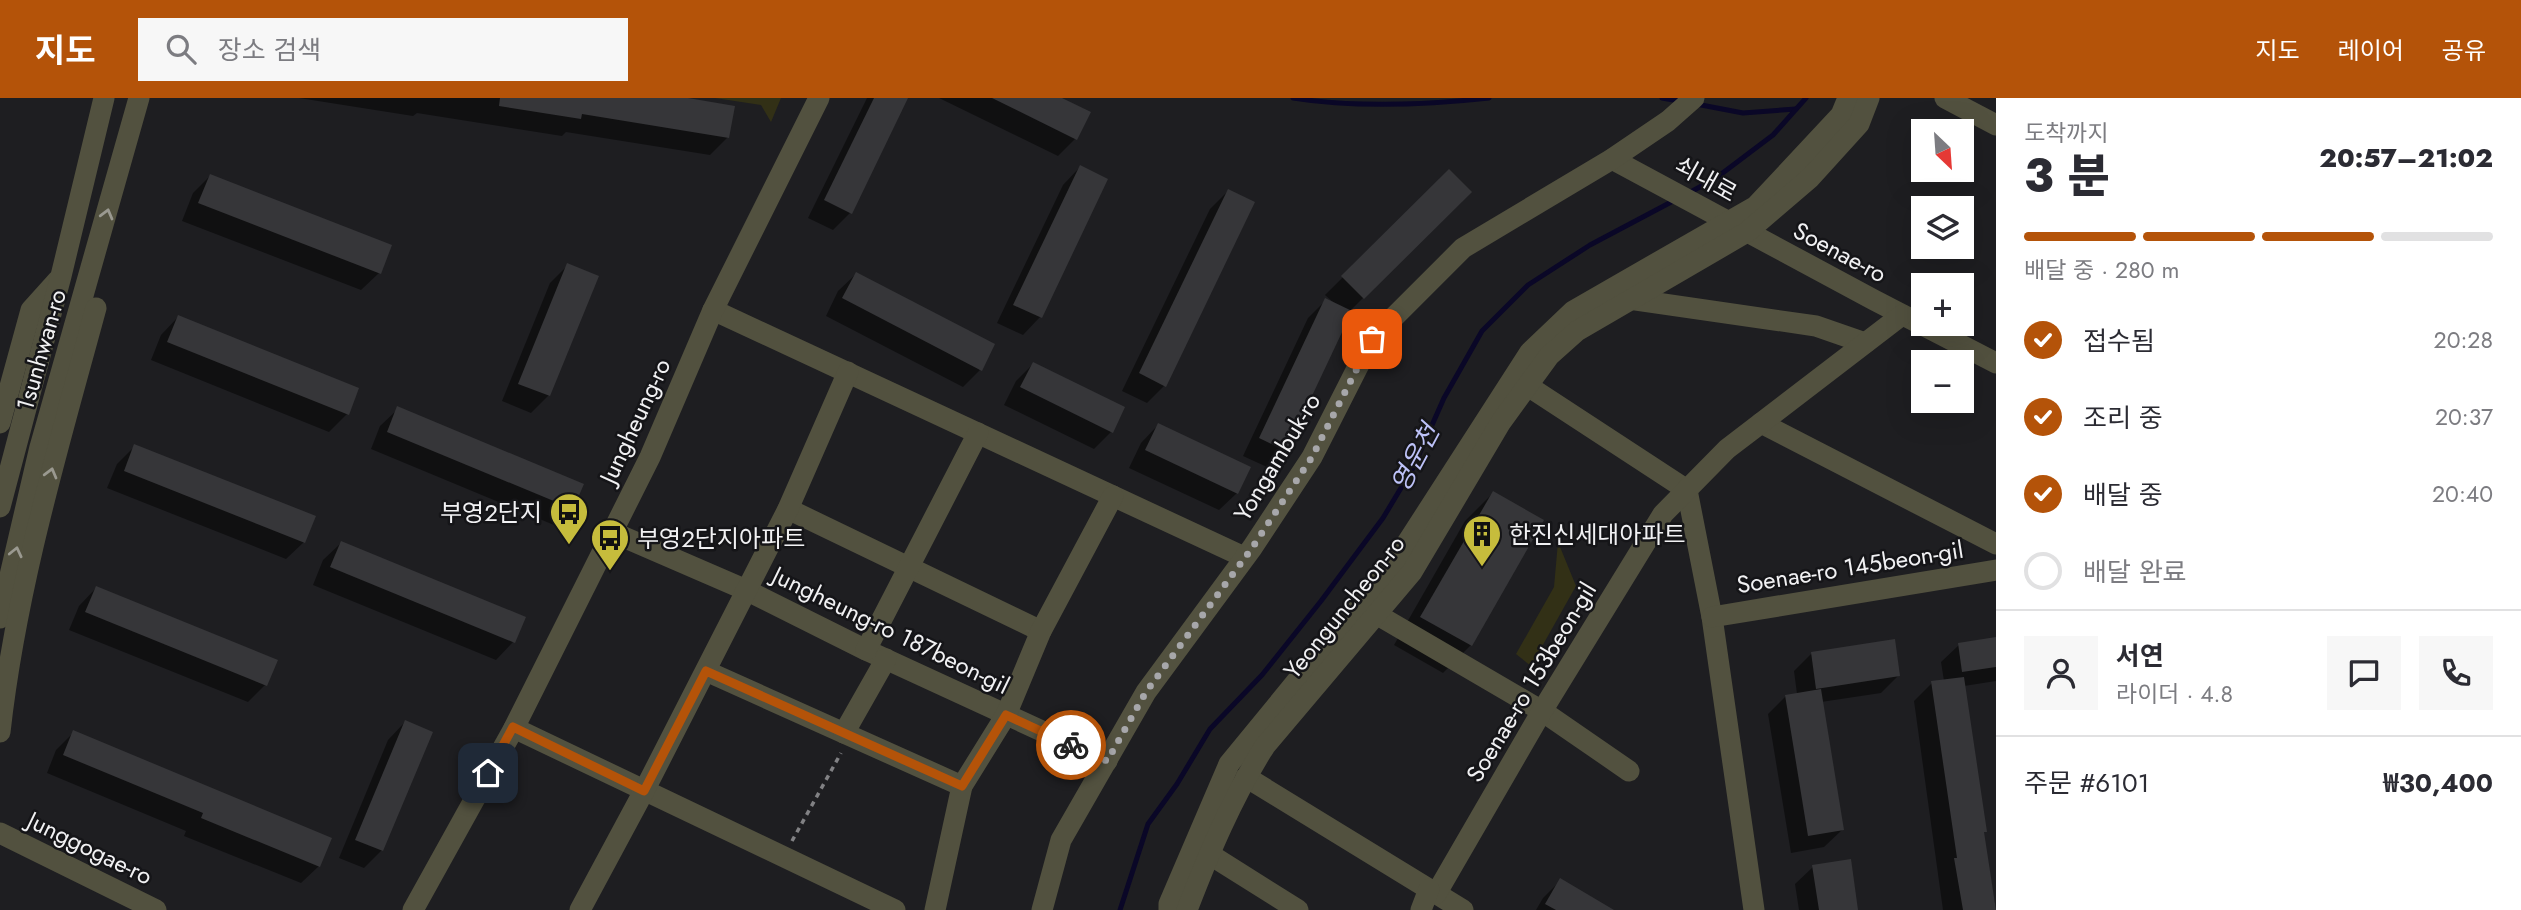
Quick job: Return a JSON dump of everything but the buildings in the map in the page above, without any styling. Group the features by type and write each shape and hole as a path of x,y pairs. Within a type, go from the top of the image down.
{"street":[{"name":"1sunhwan-ro","path":"0,507 61,276 104,98"},
{"name":"1sunhwan-ro","path":"0,618 40,447 99,247 139,98"},
{"name":"Jungheung-ro","path":"414,910 513,727 650,457 713,310 819,98"},
{"name":"Yongambuk-ro","path":"1042,910 1061,840 1146,692 1244,557 1312,457 1372,339 1463,248 1612,159 1668,121 1695,98"},
{"path":"1169,910 1169,904 1228,764 1396,560 1530,352 1573,311 1756,206 1841,115 1848,98"},
{"name":"Yeonguncheon-ro","path":"1187,910 1245,777 1265,746 1412,572 1502,422 1549,356 1577,331 1740,228 1810,177 1859,124 1869,98"},
{"path":"1945,98 1996,124"},
{"name":"쇠내로","path":"1612,159 1740,228"},
{"name":"Soenae-ro","path":"1740,228 1996,363"},
{"path":"0,732 3,676 43,508 103,280 99,247"},
{"path":"0,423 31,310 61,276"},
{"path":"1629,299 1816,326 1865,343"},
{"path":"713,310 1244,557"},
{"name":"Soenae-ro 153beon-gil","path":"1421,910 1663,514 1727,449 1902,315"},
{"path":"580,910 788,509 848,372"},
{"path":"1528,386 1687,490 1712,617 1754,910"},
{"path":"1761,423 1996,544"},
{"path":"866,650 978,433"},
{"path":"935,910 962,786 1006,715 1041,631 1113,496"},
{"path":"788,509 1041,631"},
{"name":"Jungheung-ro 187beon-gil","path":"612,532 747,590 866,650 1107,761"},
{"name":"Soenae-ro 145beon-gil","path":"1712,617 1996,570"},
{"path":"1377,614 1542,711 1629,771"},
{"path":"847,735 886,659"},
{"path":"706,671 962,786"},
{"path":"513,727 895,910"},
{"path":"1245,777 1463,910"},
{"name":"Junggogae-ro","path":"0,833 156,910"},
{"path":"1209,855 1298,910"}],"path":[{"path":"783,857 847,735"}],"shaded area":[{"path":"715,98 781,98 771,122 761,105"},
{"path":"1558,542 1576,586 1531,666 1516,654 1554,587"}],"waterway":[{"path":"1293,98 1391,104 1489,98"},
{"path":"1662,98 1679,101"},
{"name":"영운천","path":"1687,194 1716,178 1773,135 1806,98"},
{"path":"1696,104 1743,113 1796,109"},
{"name":"영운천","path":"1120,910 1148,824 1177,784 1210,729 1262,675 1383,518 1413,468 1444,398 1482,331 1528,285 1590,245 1675,200"}],"way so far":[{"path":"1071,745 1107,761 1146,692 1252,548 1312,457 1372,339"}],"place":[{"name":"부영2단지","path":"569,546"},
{"name":"한진신세대아파트","path":"1482,568"},
{"name":"부영2단지아파트","path":"610,572"}],"route":[{"path":"488,773 513,727 644,791 706,671 962,786 1006,715 1071,745"}]}
